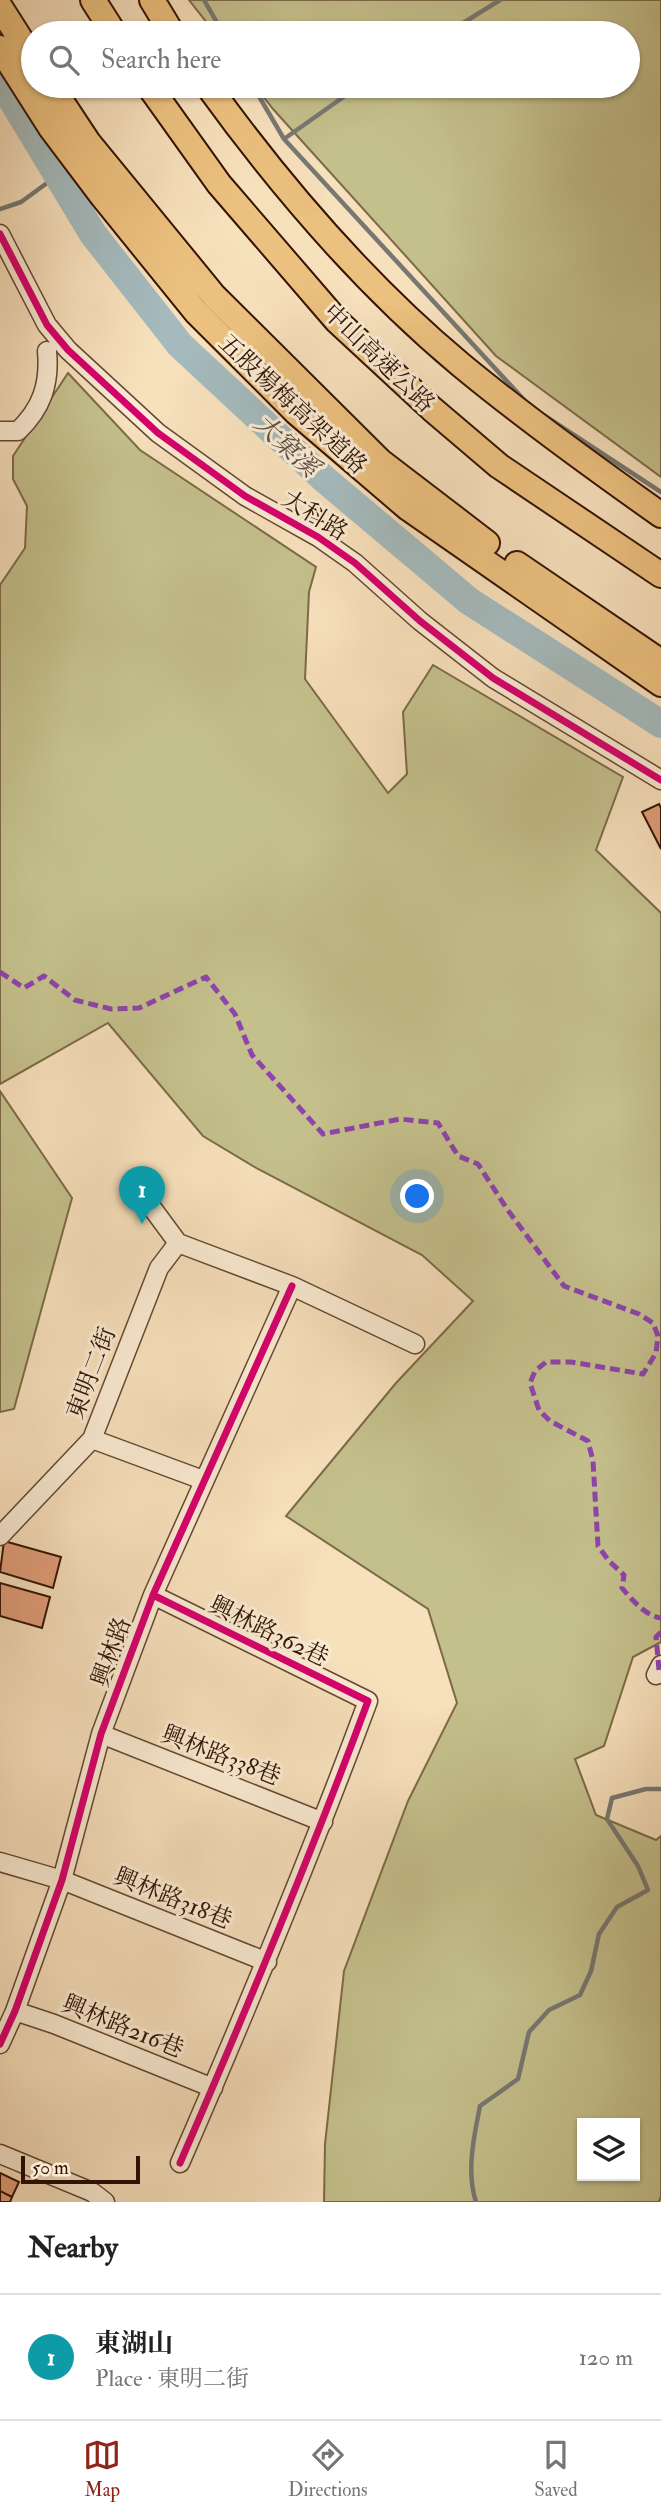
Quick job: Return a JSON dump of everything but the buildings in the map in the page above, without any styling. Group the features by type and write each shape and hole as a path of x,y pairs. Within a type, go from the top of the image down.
{"highway":[{"path":"93,0 106,21"},
{"path":"152,0 165,21"},
{"path":"0,7 21,40"},
{"name":"五股楊梅高架道路","path":"0,48 21,81"},
{"name":"五股楊梅高架道路","path":"32,98 58,138 195,312 297,412 408,508 661,684"},
{"name":"五股楊梅高架道路","path":"59,98 88,142 214,296 380,461 474,534 661,662"},
{"name":"中山高速公路","path":"158,98 219,184 337,321 432,409 499,466 661,575"},
{"name":"中山高速公路","path":"217,98 250,144 362,273 460,364 590,465 661,515"}],"street":[{"name":"大科路","path":"0,234 52,344 68,350 158,433 245,496 318,537 355,563 420,621 493,678 661,780"},
{"path":"31,394 40,362 52,344"},
{"path":"0,432 18,431 29,420 42,398 49,373 52,344"},
{"path":"144,1197 177,1243 292,1286 415,1344"},
{"name":"東明二街","path":"0,1536 92,1439 159,1268 177,1243"},
{"name":"興林路","path":"0,2044 15,2011 62,1880 101,1734 153,1595 292,1286"},
{"path":"92,1439 203,1480"},
{"name":"興林路362巷","path":"153,1595 368,1701 323,1822"},
{"name":"興林路338巷","path":"101,1734 323,1822"},
{"path":"180,2163 267,1962 323,1822"},
{"name":"興林路318巷","path":"0,1862 62,1880 267,1962"},
{"name":"興林路216巷","path":"15,2011 213,2088"},
{"path":"0,2154 92,2192 105,2202"}],"shaded area":[{"path":"189,0 661,0 661,477 496,356 264,98 640,98 640,21 206,21"},
{"path":"68,373 140,450 316,567 309,592 305,679 388,793 407,774 403,712 433,665 623,777 596,850 661,913 661,1642 633,1657 604,1746 575,1759 596,1815 656,1840 661,1836 659,2202 324,2202 325,2144 344,1971 408,1801 457,1703 428,1609 286,1516 396,1383 473,1301 422,1255 258,1169 203,1136 108,1023 0,1084 0,585 25,548 27,506 13,479 13,456"},
{"path":"0,1091 72,1198 14,1409 0,1412"}],"waterway":[{"path":"204,0 216,21"},
{"path":"466,21 500,0"},
{"name":"大窠溪","path":"0,80 93,234 180,345 323,478 469,601 661,724"},
{"path":"260,98 284,139 526,402"},
{"path":"284,139 342,98"},
{"path":"0,209 21,202 58,175"},
{"path":"545,416 661,492"},
{"path":"476,2202 471,2166 480,2106 518,2079 529,2032 549,2010 580,1995 591,1971 599,1934 617,1907 648,1890 638,1866 607,1819 612,1798 646,1789 661,1789"}],"marked path":[{"path":"0,972 24,988 44,976 75,1000 111,1009 139,1008 206,977 235,1014 252,1055 323,1134 400,1119 438,1123 458,1156 478,1164 507,1209 564,1286 639,1314 653,1323 658,1336 656,1353 643,1374 571,1362 546,1362 535,1371 530,1383 539,1410 550,1421 588,1441 593,1461 598,1546 624,1575 622,1588 626,1593 645,1611 661,1618"},
{"path":"659,1670 656,1637 661,1632"}],"cycle path":[{"path":"0,234 47,325 68,350 158,433 245,496 318,537 355,563 420,621 493,678 661,780"},
{"path":"0,2044 15,2011 62,1880 101,1734 153,1595 292,1286"},
{"path":"153,1595 368,1701 277,1934 180,2163"}],"place":[{"name":"東湖山","path":"142,1224"}]}
